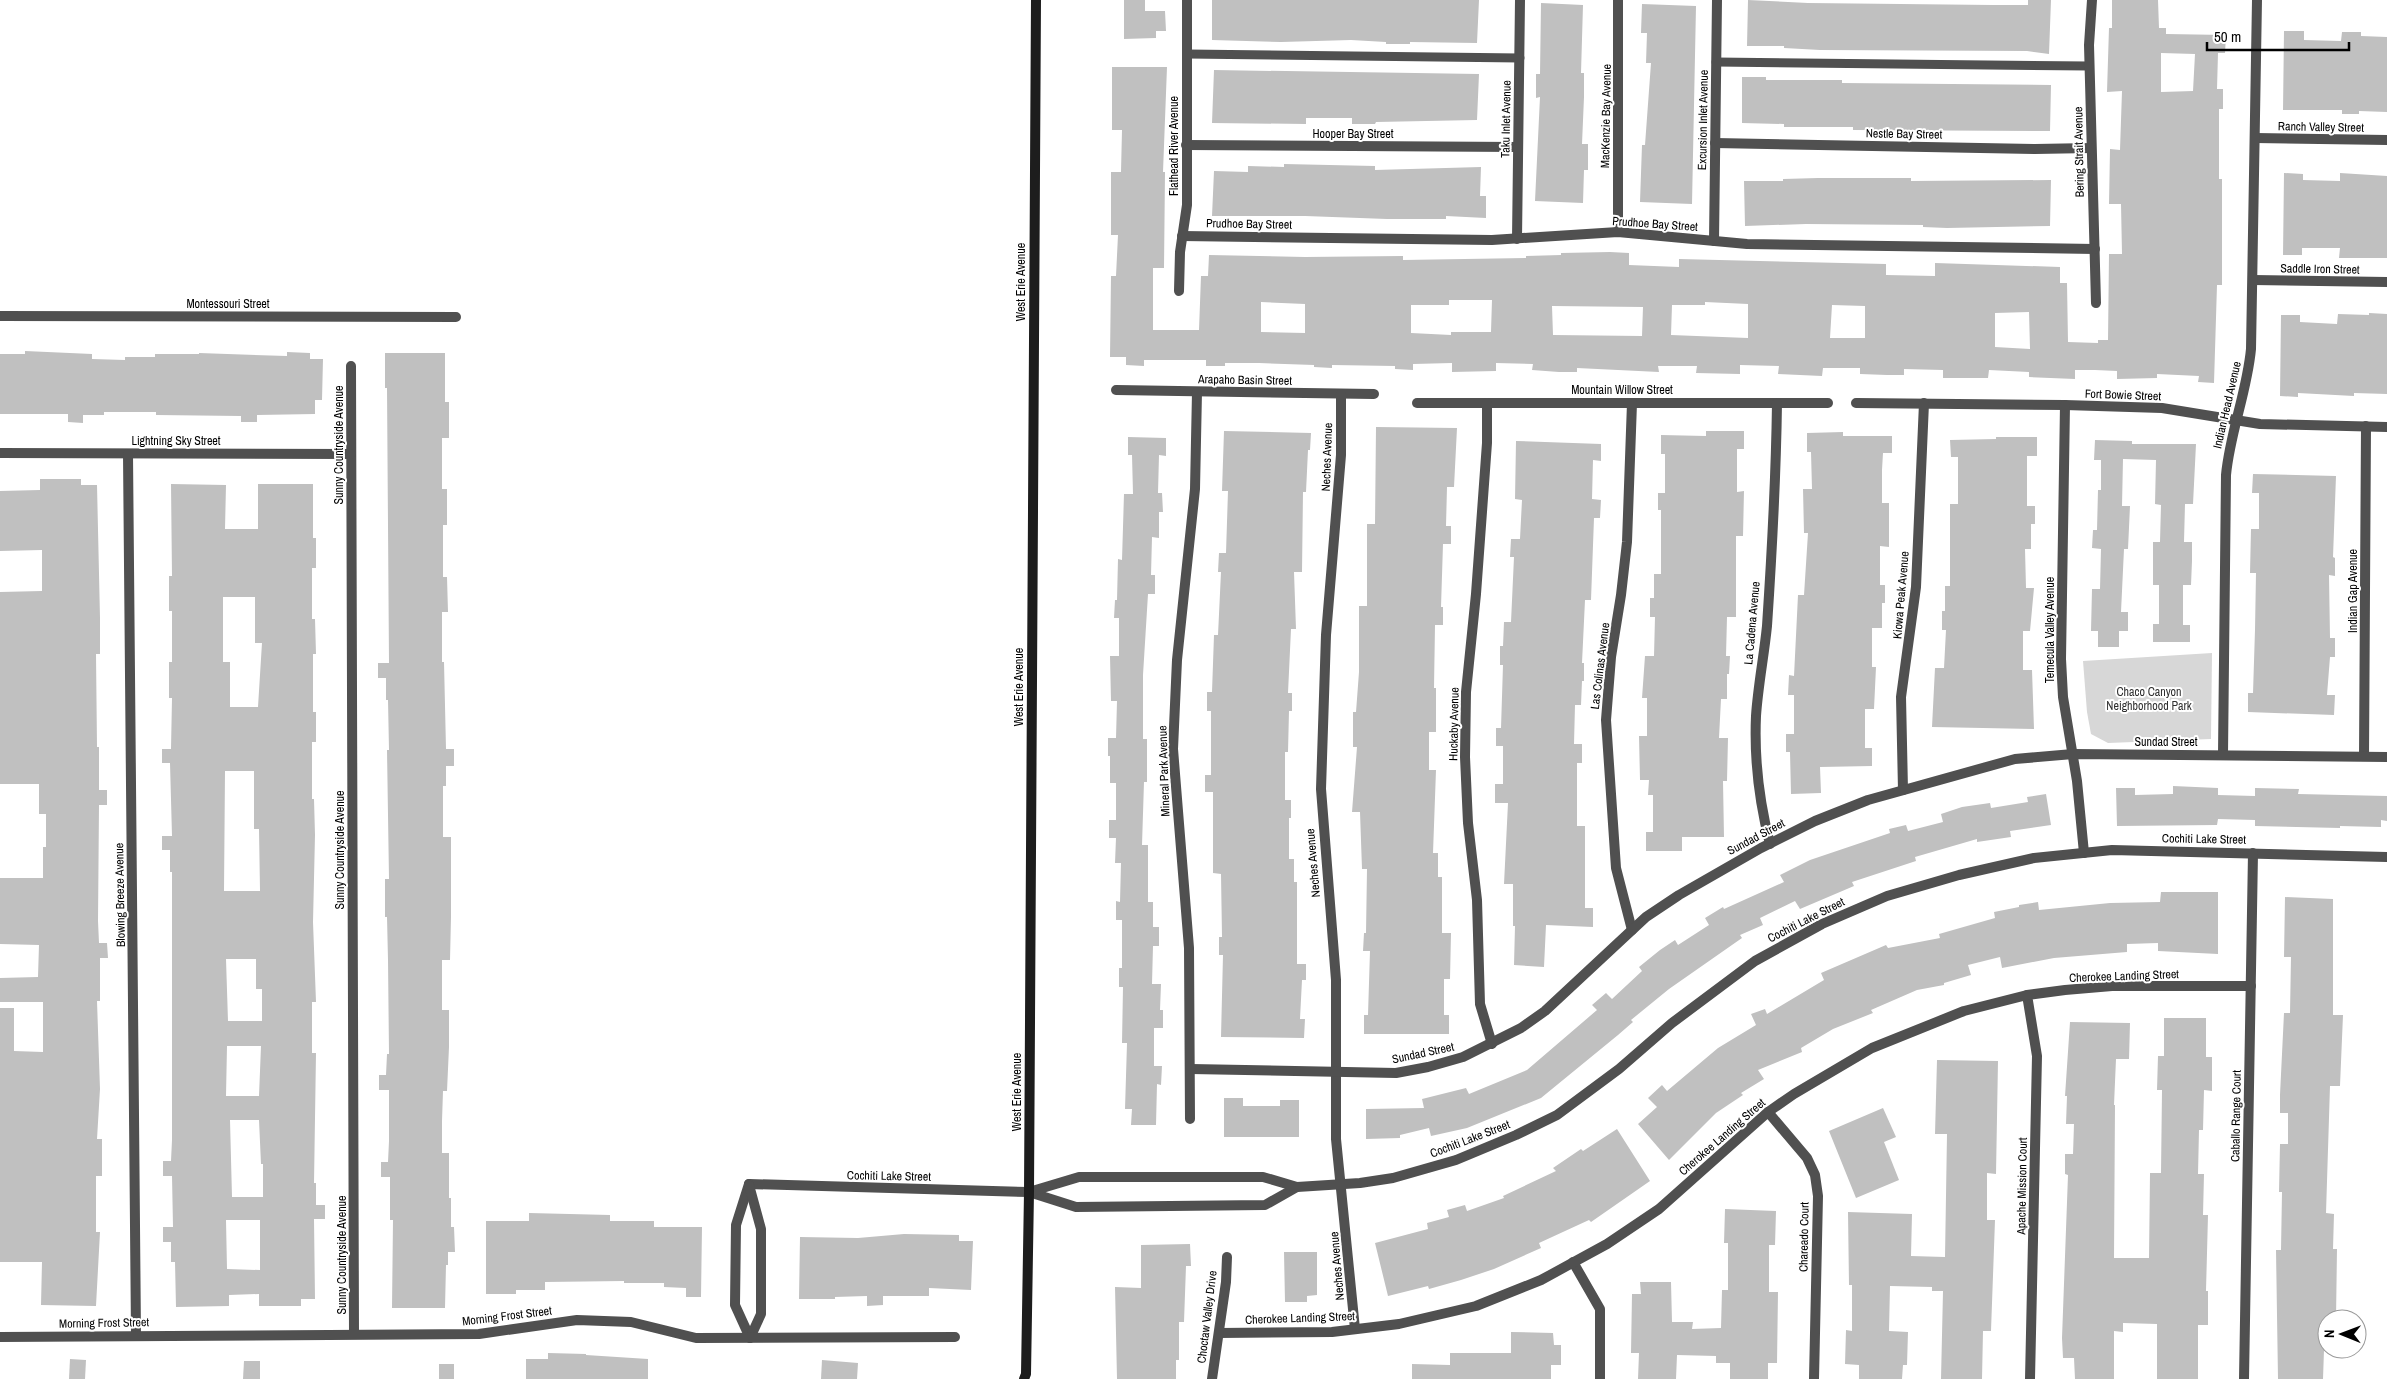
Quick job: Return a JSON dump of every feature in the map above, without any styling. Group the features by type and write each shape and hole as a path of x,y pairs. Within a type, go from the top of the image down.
{"street":[{"name":"West Erie Avenue","path":"1026,1377 1029,1192 1036,0"},
{"name":"Flathead River Avenue","path":"1180,292 1182,236 1187,205 1187,0"},
{"name":"Taku Inlet Avenue","path":"1518,239 1520,0"},
{"name":"MacKenzie Bay Avenue","path":"1618,0 1618,232"},
{"name":"Excursion Inlet Avenue","path":"1714,241 1717,0"},
{"name":"Bering Strait Avenue","path":"2092,0 2089,66 2096,303"},
{"name":"Indian Head Avenue","path":"2222,755 2226,475 2228,448 2249,370 2253,280 2257,0"},
{"name":"Ranch Valley Street","path":"2255,138 2387,140"},
{"name":"Nestle Bay Street","path":"1715,143 2035,149 2091,148"},
{"name":"Hooper Bay Street","path":"1186,145 1518,147"},
{"name":"Prudhoe Bay Street","path":"1182,236 1518,239 1618,232 1746,244 2095,249"},
{"name":"Saddle Iron Street","path":"2253,280 2387,282"},
{"name":"Montessouri Street","path":"0,316 456,317"},
{"name":"Sunny Countryside Avenue","path":"351,366 354,1334"},
{"name":"Arapaho Basin Street","path":"1116,390 1374,394"},
{"name":"Mineral Park Avenue","path":"1190,1119 1189,948 1173,749 1177,660 1195,489 1197,392"},
{"name":"Neches Avenue","path":"1341,394 1340,464 1326,635 1321,745 1323,840 1336,980 1336,1139 1355,1329"},
{"name":"Mountain Willow Street","path":"1416,403 1828,403"},
{"name":"Huckaby Avenue","path":"1487,403 1487,443 1476,594 1466,692 1465,757 1468,823 1477,900 1480,1004 1492,1044"},
{"name":"Las Colinas Avenue","path":"1632,403 1627,542 1611,657 1606,720 1616,868 1632,930"},
{"name":"La Cadena Avenue","path":"1770,844 1759,802 1756,717 1766,628 1776,502 1777,403"},
{"name":"Fort Bowie Street","path":"1856,403 2162,408 2280,425 2387,427"},
{"name":"Kiowa Peak Avenue","path":"1903,790 1901,697 1916,587 1924,403"},
{"name":"Temecula Valley Avenue","path":"2065,405 2061,659 2063,697 2084,853"},
{"name":"Indian Gap Avenue","path":"2364,756 2366,426"},
{"name":"Lightning Sky Street","path":"0,453 352,454"},
{"name":"Blowing Breeze Avenue","path":"128,454 136,1335"},
{"name":"Sundad Street","path":"1191,1069 1396,1073 1420,1069 1463,1057 1521,1028 1545,1011 1646,917 1679,895 1770,844 1815,821 1868,800 2015,759 2072,754 2364,756 2387,758"},
{"name":"Cochiti Lake Street","path":"1029,1192 1079,1177 1263,1177 1297,1186 1342,1184 1394,1178 1456,1160 1516,1135 1557,1115 1620,1069 1672,1023 1755,961 1822,924 1887,896 1959,875 2034,858 2112,850 2387,857"},
{"name":"Caballo Range Court","path":"2244,1379 2253,853"},
{"name":"Cherokee Landing Street","path":"1219,1333 1332,1332 1398,1324 1476,1306 1541,1280 1607,1244 1659,1209 1768,1112 1872,1048 1964,1012 2027,995 2112,986 2251,986"},
{"name":"Apache Mission Court","path":"2027,995 2037,1056 2030,1379"},
{"name":"Chareado Court","path":"1768,1112 1806,1158 1815,1175 1818,1196 1814,1379"},
{"name":"Cochiti Lake Street","path":"749,1184 1029,1192 1076,1207 1265,1204 1297,1186"},
{"path":"749,1184 762,1229 761,1314 750,1338"},
{"path":"749,1184 736,1225 735,1305 750,1338"},
{"name":"Choctaw Valley Drive","path":"1212,1379 1226,1282 1226,1257"},
{"path":"1573,1262 1600,1309 1600,1379"},
{"name":"Morning Frost Street","path":"0,1337 479,1334 577,1320 631,1322 696,1338 955,1337"}],"lane":[{"path":"1187,54 1520,58"},
{"path":"1716,62 2089,66"}],"green space":[{"name":"Chaco Canyon Neighborhood Park","path":"2212,653 2211,739 2108,743 2091,734 2087,712 2083,661"}],"building":[{"path":"1124,0 1145,0 1145,11 1165,11 1166,31 1156,31 1156,38 1124,39"},
{"path":"1212,0 1479,0 1477,43 1410,42 1410,44 1386,44 1386,42 1351,40 1281,42 1212,40"},
{"path":"1748,0 1808,3 2028,5 2028,0 2051,0 2049,54 2027,51 1820,50 1784,48 1784,46 1747,46"},
{"path":"2112,0 2158,0 2159,28 2166,28 2166,34 2226,35 2225,53 2218,53 2217,89 2223,89 2223,109 2219,109 2219,179 2222,179 2222,285 2217,285 2214,383 2198,382 2199,376 2157,374 2157,378 2117,379 2117,371 2095,370 2075,370 2075,379 2029,377 2029,372 1989,370 1988,378 1943,378 1943,370 1904,369 1904,375 1860,374 1860,368 1823,368 1822,376 1778,374 1779,366 1740,365 1740,374 1696,373 1697,366 1658,366 1659,372 1577,368 1577,372 1559,372 1532,370 1533,364 1496,363 1496,371 1452,372 1452,363 1413,364 1413,370 1395,369 1395,366 1332,365 1332,368 1314,367 1314,365 1259,363 1225,363 1225,366 1206,366 1206,360 1144,360 1144,366 1126,365 1126,357 1110,357 1111,276 1116,276 1118,235 1111,235 1111,172 1121,172 1122,130 1112,130 1112,67 1167,67 1163,172 1165,172 1164,268 1153,268 1153,330 1199,330 1201,276 1208,276 1209,255 1305,257 1403,256 1403,260 1526,258 1526,256 1561,255 1561,253 1610,252 1629,253 1629,265 1679,267 1679,259 1886,264 1886,275 1935,276 1935,263 2060,267 2060,283 2067,283 2068,342 2098,343 2098,340 2108,340 2109,254 2122,254 2121,204 2109,204 2110,149 2120,150 2122,91 2107,92 2109,28 2112,28","holes":["2161,53 2195,54 2193,91 2161,92","1449,300 1492,300 1491,332 1451,332 1451,335 1411,333 1411,305 1449,305","1261,302 1305,304 1305,333 1261,332","1705,302 1748,304 1748,338 1671,335 1672,305 1705,305","1832,305 1865,306 1865,338 1830,338","1552,306 1643,307 1642,336 1553,335","2029,312 2030,349 1995,347 1995,313"]},
{"path":"1541,3 1583,5 1581,73 1584,73 1584,97 1582,144 1588,144 1588,170 1584,170 1583,203 1535,201 1540,97 1536,98 1536,74 1540,74"},
{"path":"1642,4 1696,6 1692,204 1640,202 1642,145 1645,145 1651,63 1646,63 1647,33 1641,33"},
{"path":"2284,31 2304,31 2304,40 2341,41 2342,32 2361,32 2361,36 2387,37 2387,112 2359,111 2359,114 2342,114 2342,110 2283,110"},
{"path":"1214,70 1479,74 1477,120 1352,124 1352,118 1306,118 1306,124 1212,123"},
{"path":"1742,77 1766,77 1766,80 1842,80 1842,83 2051,85 2050,131 1853,130 1853,127 1784,127 1784,124 1742,123"},
{"path":"1284,164 1375,166 1375,170 1481,167 1480,196 1486,196 1486,218 1446,216 1446,219 1387,219 1305,216 1212,216 1214,171 1248,172 1248,166 1284,167"},
{"path":"2284,173 2303,174 2303,180 2340,181 2340,173 2387,176 2387,258 2339,258 2340,248 2302,248 2302,255 2283,255"},
{"path":"1911,178 1911,181 2051,180 2050,226 1947,228 1923,227 1923,225 1806,224 1745,226 1744,181 1783,181 1783,179"},
{"path":"2369,313 2387,314 2387,394 2354,393 2354,396 2298,393 2298,397 2280,396 2281,315 2300,315 2300,322 2337,324 2338,314 2369,315"},
{"path":"25,351 92,354 92,359 125,360 125,357 155,357 155,354 199,353 287,356 287,352 310,353 310,359 323,359 322,400 315,400 315,414 257,415 257,422 241,422 241,416 156,415 156,412 104,412 104,415 83,415 83,423 68,422 68,414 0,414 0,354 25,354"},
{"path":"385,353 445,353 445,402 449,402 449,438 442,438 442,489 447,489 447,525 443,525 443,577 447,577 448,612 442,612 442,662 444,662 446,749 454,749 454,766 446,766 446,786 443,786 443,837 451,837 451,917 450,960 442,960 442,1010 449,1010 449,1047 447,1091 443,1091 442,1153 449,1153 449,1198 451,1198 451,1227 454,1227 455,1252 448,1252 445,1308 392,1308 393,1220 390,1220 390,1177 381,1177 381,1162 388,1162 389,1141 389,1090 379,1090 379,1075 386,1075 387,1054 389,1054 387,917 385,917 385,879 389,879 388,700 386,700 386,678 378,678 378,663 389,663 387,388 385,388"},
{"path":"1376,427 1457,428 1454,487 1447,487 1446,526 1451,526 1451,544 1443,544 1441,607 1443,607 1443,625 1435,625 1434,688 1436,688 1436,732 1429,732 1429,770 1436,770 1433,853 1438,853 1438,877 1442,877 1442,933 1451,933 1450,979 1444,979 1444,1015 1449,1015 1449,1034 1364,1034 1364,1015 1368,1015 1370,951 1363,951 1364,933 1366,933 1367,869 1362,869 1360,812 1352,812 1357,747 1353,747 1353,712 1356,712 1359,672 1359,606 1367,606 1367,524 1375,524"},
{"path":"1224,431 1311,433 1310,450 1308,450 1306,492 1303,492 1302,572 1294,572 1296,629 1291,629 1288,693 1292,693 1292,711 1289,711 1288,752 1285,752 1285,800 1291,800 1289,859 1294,859 1294,882 1297,882 1297,964 1306,964 1306,980 1302,980 1300,1019 1305,1019 1304,1038 1221,1037 1223,955 1219,955 1219,937 1222,937 1221,874 1213,873 1213,792 1205,792 1205,775 1211,775 1211,711 1207,711 1207,692 1212,692 1214,635 1218,635 1221,572 1218,572 1219,553 1226,553 1228,491 1222,491"},
{"path":"1706,431 1744,431 1744,449 1737,449 1737,492 1744,491 1743,536 1736,536 1736,617 1727,617 1726,656 1730,656 1729,674 1727,674 1727,699 1721,699 1719,738 1728,738 1727,781 1723,781 1724,837 1682,837 1682,851 1646,851 1646,832 1653,832 1653,795 1648,795 1649,780 1640,780 1639,736 1647,736 1647,698 1642,698 1645,656 1654,656 1655,617 1650,617 1650,598 1654,598 1654,574 1661,574 1661,510 1658,510 1658,493 1665,493 1665,454 1661,454 1661,435 1706,436"},
{"path":"1843,432 1843,436 1892,436 1892,453 1883,453 1882,470 1882,503 1889,503 1889,547 1880,546 1880,585 1885,585 1885,603 1882,603 1882,628 1872,628 1872,667 1876,667 1874,709 1865,709 1865,748 1872,748 1872,766 1820,767 1821,793 1791,794 1790,752 1786,752 1786,734 1794,734 1794,695 1788,695 1789,675 1794,676 1798,595 1804,595 1808,533 1804,533 1803,489 1812,489 1811,452 1807,452 1807,433"},
{"path":"1128,437 1166,438 1166,456 1159,455 1158,493 1162,493 1163,512 1159,512 1159,538 1152,537 1151,575 1155,575 1155,594 1148,594 1143,675 1143,739 1147,739 1147,782 1144,782 1142,845 1148,845 1148,902 1153,902 1153,927 1159,927 1159,946 1153,946 1152,984 1161,984 1160,1010 1163,1010 1163,1028 1154,1028 1154,1066 1162,1066 1161,1085 1157,1084 1156,1125 1131,1125 1132,1109 1125,1109 1127,1043 1122,1043 1123,987 1119,987 1119,968 1122,968 1122,920 1116,920 1116,901 1120,902 1121,863 1115,863 1116,838 1109,838 1109,820 1116,820 1116,783 1110,783 1108,738 1116,738 1117,701 1111,701 1110,656 1119,656 1119,618 1114,618 1115,600 1117,600 1118,559 1122,560 1124,494 1133,494 1132,455 1128,455"},
{"path":"1996,437 2037,437 2037,456 2027,456 2027,506 2035,506 2035,524 2031,524 2031,549 2025,549 2026,588 2034,588 2030,631 2023,631 2023,670 2032,670 2034,729 1932,727 1935,668 1944,668 1946,630 1942,630 1942,611 1945,611 1945,586 1950,586 1950,504 1958,504 1958,457 1951,457 1950,440 1996,439"},
{"path":"2095,440 2132,441 2132,444 2196,444 2193,504 2185,504 2184,542 2192,542 2192,561 2191,585 2183,585 2183,625 2190,625 2190,642 2153,642 2153,624 2159,624 2159,585 2153,585 2153,542 2160,542 2161,505 2155,504 2156,460 2123,459 2122,506 2130,506 2128,549 2124,549 2121,612 2128,612 2128,631 2119,631 2119,647 2098,647 2098,631 2091,631 2092,589 2100,589 2101,549 2092,548 2093,530 2097,530 2098,490 2101,490 2101,460 2094,460"},
{"path":"1516,441 1601,444 1601,461 1593,460 1592,499 1601,500 1600,518 1594,518 1591,600 1585,600 1582,663 1584,663 1584,681 1582,681 1581,705 1575,705 1574,744 1582,744 1582,763 1577,763 1577,826 1585,826 1585,908 1593,908 1593,927 1546,925 1544,967 1514,965 1513,884 1504,884 1508,803 1495,803 1495,784 1503,784 1503,746 1496,746 1496,728 1501,728 1503,665 1500,665 1500,646 1503,646 1504,622 1511,622 1514,557 1510,557 1511,539 1520,539 1522,500 1515,499"},
{"path":"2253,474 2336,476 2333,557 2335,558 2335,576 2329,575 2330,638 2335,638 2335,657 2330,657 2327,695 2335,695 2334,715 2248,712 2248,693 2253,693 2256,573 2250,573 2251,529 2259,529 2259,493 2252,493"},
{"path":"40,479 81,479 81,485 97,485 100,654 96,654 97,747 99,747 99,790 107,790 107,805 99,805 98,921 99,943 107,943 108,958 100,958 100,1001 97,1001 100,1089 97,1139 102,1139 102,1176 96,1176 96,1232 100,1232 96,1306 41,1305 42,1262 0,1262 0,1008 14,1008 14,1051 43,1052 43,1002 0,1002 0,978 38,977 39,945 0,944 0,878 43,878 43,847 46,847 46,814 39,814 39,784 0,784 0,592 42,591 42,550 0,551 0,491 40,490"},
{"path":"171,484 226,485 225,529 258,529 258,484 313,484 313,538 316,538 316,568 312,568 312,619 315,619 316,654 313,654 313,712 316,712 316,742 312,742 312,799 314,799 315,835 313,922 316,1002 312,1002 312,1053 316,1053 314,1183 316,1183 316,1205 325,1205 325,1219 314,1219 315,1299 301,1299 301,1306 259,1306 259,1294 229,1295 229,1306 176,1307 175,1262 171,1262 171,1242 163,1242 163,1227 173,1227 172,1176 163,1176 163,1161 171,1161 172,1140 172,872 170,872 170,850 162,850 162,836 172,836 170,763 162,763 162,749 171,749 172,698 169,698 169,662 172,662 172,611 169,611 169,576 172,576","holes":["223,597 255,597 255,643 262,643 258,707 230,707 230,662 223,662","225,771 254,771 254,829 259,829 260,891 224,891","226,959 256,959 256,989 262,989 262,1021 228,1021","227,1046 261,1046 259,1096 226,1096","230,1120 259,1120 261,1164 263,1164 263,1197 232,1197","226,1220 260,1220 260,1270 227,1269"]},
{"path":"2173,786 2218,788 2218,795 2255,796 2255,788 2299,789 2298,794 2387,796 2387,821 2381,820 2381,827 2340,826 2340,828 2255,826 2255,820 2218,819 2217,825 2117,826 2116,788 2135,788 2135,795 2173,794"},
{"path":"2046,794 2051,825 2010,831 2011,837 1977,842 1977,839 1915,857 1916,861 1852,882 1854,886 1800,909 1795,901 1760,918 1763,925 1740,935 1742,938 1669,989 1631,1020 1633,1022 1618,1035 1541,1098 1467,1128 1431,1136 1429,1128 1400,1135 1400,1138 1366,1139 1366,1109 1424,1108 1422,1099 1466,1088 1469,1094 1527,1070 1597,1010 1592,1005 1606,993 1612,999 1642,971 1639,967 1660,950 1675,940 1678,945 1709,925 1705,918 1723,907 1724,909 1784,882 1780,875 1810,860 1890,833 1889,829 1906,825 1908,831 1943,822 1941,814 1962,807 1990,803 1991,808 2028,802 2027,797"},
{"path":"2161,892 2218,892 2218,954 2158,951 2158,943 2127,944 2127,952 2054,958 2002,968 2000,957 1968,965 1971,975 1944,983 1944,985 1917,990 1871,1010 1873,1013 1833,1029 1801,1048 1802,1052 1758,1070 1764,1079 1741,1093 1743,1095 1716,1113 1669,1160 1638,1124 1657,1107 1648,1098 1662,1085 1667,1091 1718,1048 1756,1025 1751,1014 1765,1009 1767,1014 1824,980 1821,973 1886,945 1888,948 1940,938 1939,934 1995,918 1994,912 2019,907 2019,905 2038,902 2039,910 2110,903 2160,902"},
{"path":"2285,897 2333,899 2333,1015 2343,1015 2340,1086 2330,1086 2326,1213 2334,1214 2333,1249 2337,1249 2336,1309 2317,1309 2317,1359 2324,1359 2323,1379 2278,1379 2276,1250 2281,1250 2282,1192 2279,1192 2280,1144 2288,1144 2288,1113 2280,1113 2280,1095 2284,1013 2290,1013 2291,957 2284,957"},
{"path":"2164,1018 2206,1018 2206,1057 2212,1057 2212,1091 2204,1090 2203,1130 2199,1130 2198,1174 2204,1174 2203,1215 2208,1215 2206,1291 2208,1291 2208,1325 2198,1325 2198,1379 2157,1379 2157,1324 2123,1323 2123,1332 2114,1331 2114,1379 2075,1379 2074,1358 2063,1358 2062,1338 2068,1175 2065,1174 2065,1154 2073,1154 2074,1124 2066,1124 2067,1096 2065,1096 2070,1022 2130,1023 2129,1059 2116,1059 2114,1105 2114,1258 2149,1258 2150,1173 2161,1173 2162,1090 2157,1090 2158,1056 2164,1056"},
{"path":"1937,1060 1998,1061 1996,1174 1987,1173 1987,1220 1995,1220 1991,1331 1983,1331 1982,1379 1941,1379 1943,1291 1932,1291 1932,1287 1890,1286 1889,1331 1908,1332 1907,1365 1903,1365 1902,1379 1859,1379 1859,1365 1845,1364 1846,1330 1852,1331 1852,1285 1849,1285 1848,1212 1912,1214 1911,1256 1945,1257 1947,1134 1935,1134"},
{"path":"1224,1098 1243,1098 1243,1106 1280,1106 1280,1100 1299,1100 1299,1137 1224,1137"},
{"path":"1883,1108 1896,1137 1884,1142 1899,1180 1856,1198 1829,1131"},
{"path":"1617,1129 1650,1181 1591,1222 1589,1220 1539,1243 1541,1248 1494,1269 1429,1289 1428,1286 1388,1296 1375,1243 1428,1229 1427,1223 1449,1217 1447,1210 1465,1205 1467,1211 1504,1198 1503,1196 1556,1171 1553,1168 1581,1149 1583,1151"},
{"path":"1725,1209 1776,1211 1775,1245 1769,1245 1769,1292 1778,1292 1777,1363 1768,1363 1768,1379 1730,1379 1730,1363 1716,1363 1716,1356 1677,1355 1676,1379 1638,1379 1639,1353 1631,1353 1632,1294 1641,1294 1640,1282 1671,1282 1672,1322 1693,1322 1692,1329 1721,1328 1722,1290 1728,1290 1728,1243 1724,1243"},
{"path":"529,1213 610,1215 610,1221 654,1221 654,1227 702,1227 701,1297 686,1297 686,1288 664,1287 664,1283 624,1283 624,1281 545,1282 545,1290 516,1290 516,1294 486,1294 486,1221 529,1221"},
{"path":"904,1234 959,1235 959,1241 973,1241 971,1290 929,1288 929,1296 883,1296 883,1305 867,1306 867,1296 835,1297 835,1299 799,1299 800,1237 858,1238"},
{"path":"1190,1244 1191,1266 1186,1266 1184,1322 1179,1322 1179,1360 1176,1360 1176,1379 1117,1379 1115,1287 1141,1288 1141,1245"},
{"path":"1284,1252 1317,1252 1317,1295 1307,1296 1307,1302 1285,1302"},
{"path":"1511,1332 1553,1333 1554,1345 1561,1345 1561,1365 1551,1365 1551,1379 1412,1379 1412,1364 1450,1365 1450,1353 1511,1353"},
{"path":"548,1353 648,1359 648,1379 526,1379 526,1359 548,1359"},
{"path":"70,1359 86,1360 85,1379 69,1379"},
{"path":"822,1360 858,1363 857,1379 821,1379"},
{"path":"244,1361 260,1361 260,1379 243,1379"},
{"path":"439,1364 454,1364 454,1379 439,1379"}]}
